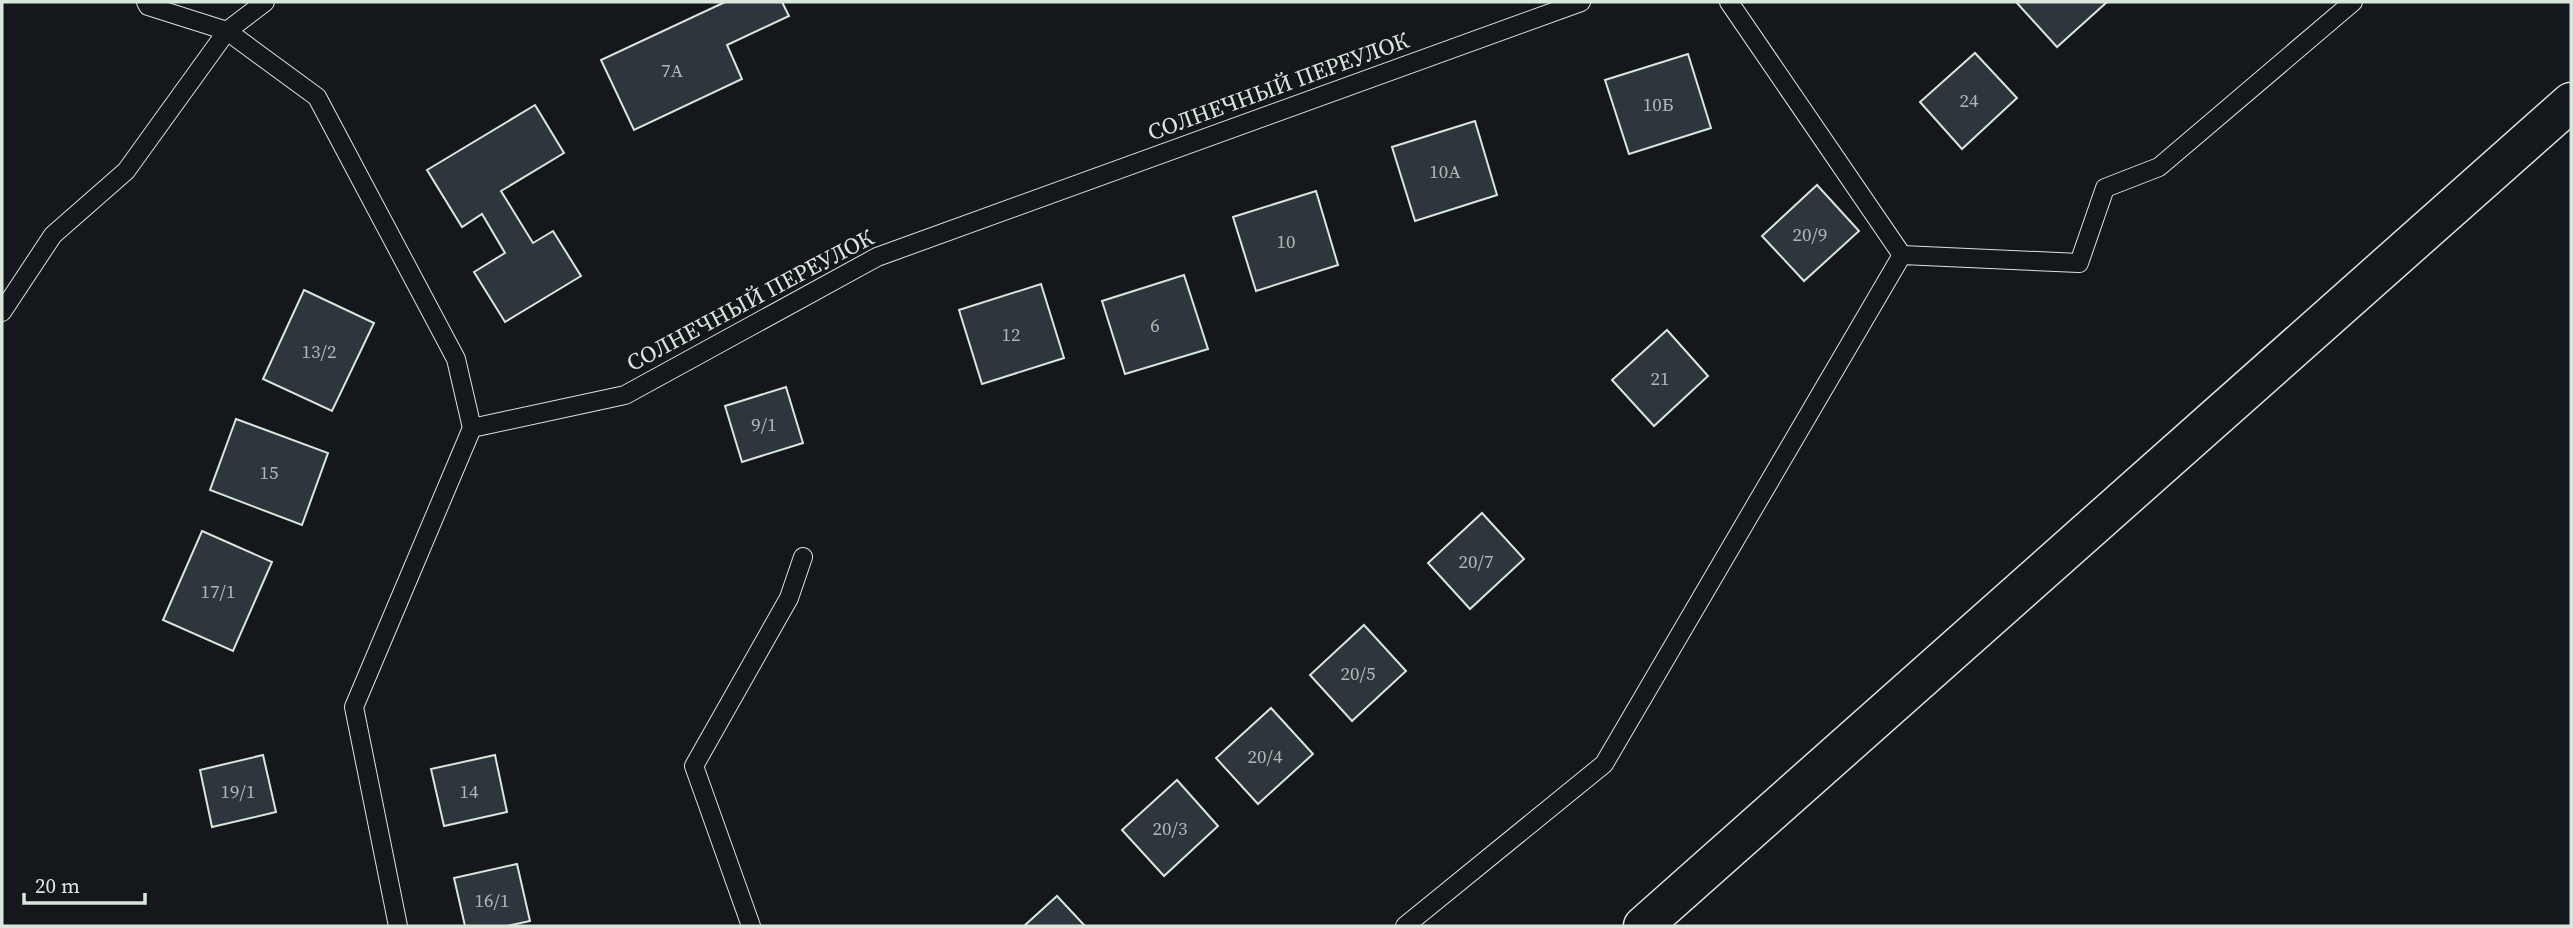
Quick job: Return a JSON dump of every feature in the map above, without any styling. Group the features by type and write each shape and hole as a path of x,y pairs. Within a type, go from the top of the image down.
{"highway":[{"path":"1643,926 2571,102"}],"lane":[{"path":"146,2 148,6 228,31 317,97 456,359 472,428 354,707 398,926"},
{"path":"2,312 52,235 126,171 228,31 265,2"},
{"name":"СОЛНЕЧНЫЙ ПЕРЕУЛОК","path":"472,428 625,395 877,257 1581,2"},
{"path":"1729,2 1902,255"},
{"path":"1902,255 2080,263 2105,188 2159,167 2353,2"},
{"path":"1405,926 1604,764 1902,255"},
{"path":"751,926 694,766 789,598 803,557"}],"building":[{"path":"725,2 782,2 789,16 727,45 742,79 634,130 601,60"},
{"path":"2016,2 2107,2 2057,47"},
{"path":"1975,53 2017,98 1962,149 1920,102"},
{"path":"1688,54 1711,128 1629,154 1605,80"},
{"path":"535,105 564,153 501,191 533,243 553,231 581,276 505,322 474,272 505,253 482,214 462,227 427,170"},
{"path":"1475,121 1497,195 1415,221 1392,147"},
{"path":"1817,185 1859,231 1804,281 1762,236"},
{"path":"1316,191 1338,265 1256,291 1233,217"},
{"path":"1184,275 1208,349 1125,374 1102,301"},
{"path":"1041,284 1064,358 982,384 959,310"},
{"path":"304,290 374,323 332,411 263,379"},
{"path":"1667,330 1708,376 1654,426 1612,380"},
{"path":"786,387 803,443 742,462 725,406"},
{"path":"236,419 328,453 302,525 210,490"},
{"path":"1482,513 1524,559 1470,609 1428,563"},
{"path":"202,531 272,562 233,651 163,620"},
{"path":"1364,625 1406,671 1352,721 1310,675"},
{"path":"1271,708 1313,754 1258,804 1216,758"},
{"path":"263,755 276,812 212,827 200,770"},
{"path":"495,755 507,812 444,826 431,769"},
{"path":"1177,780 1218,826 1164,876 1122,830"},
{"path":"517,864 530,921 507,926 465,926 454,878"},
{"path":"1057,896 1085,926 1024,926"}]}
